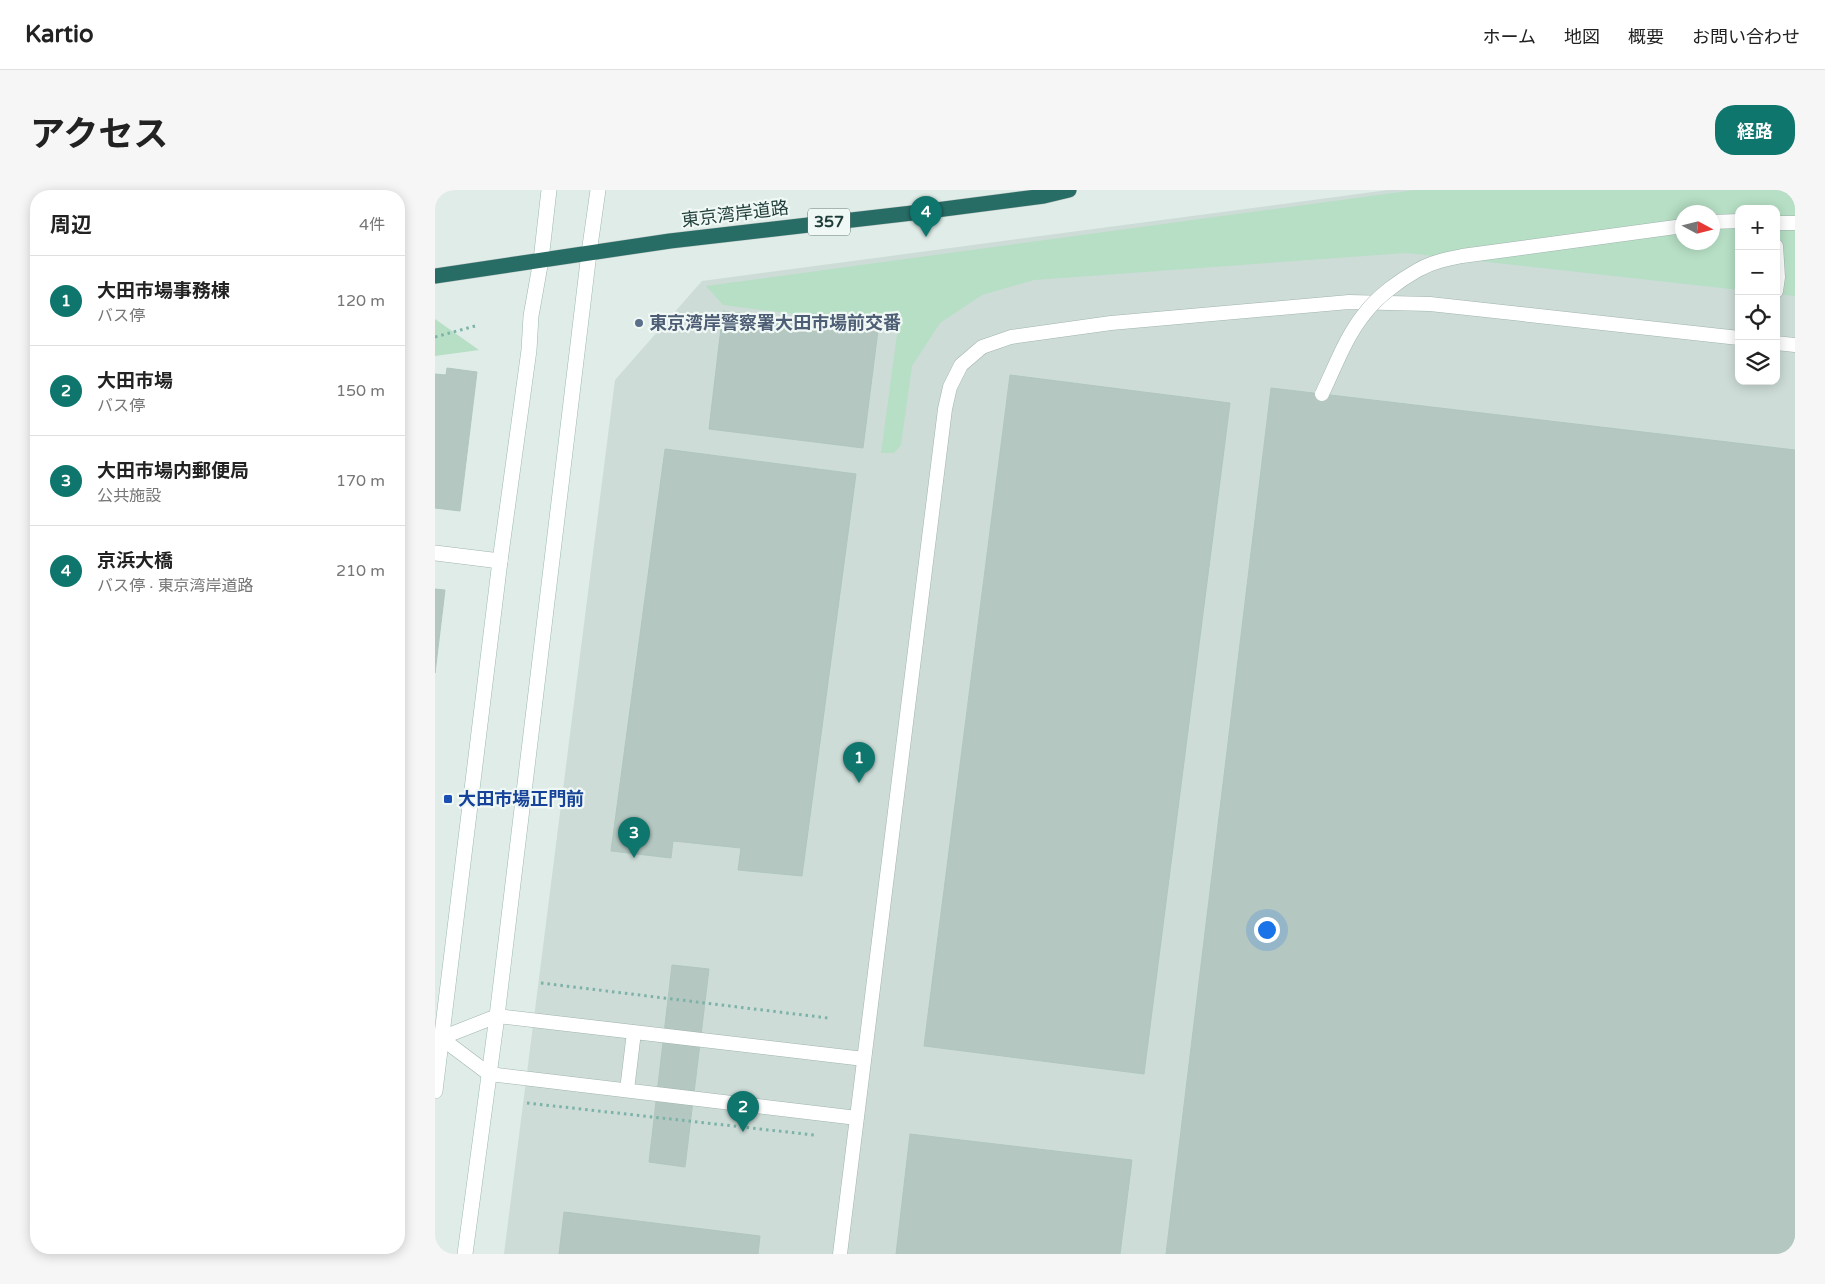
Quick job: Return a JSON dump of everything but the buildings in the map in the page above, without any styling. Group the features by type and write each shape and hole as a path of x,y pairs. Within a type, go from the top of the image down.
{"highway":[{"name":"東京湾岸道路","path":"435,276 671,241 1034,197 1069,190"}],"street":[{"path":"435,1091 438,1038 549,190"},
{"path":"465,1254 497,1016 598,190"},
{"path":"435,552 501,561"}],"lane":[{"path":"1720,222 1735,221"},
{"path":"1780,223 1795,222"},
{"path":"1323,394 1347,341 1365,312 1383,295 1419,270 1438,262 1462,256 1675,227"},
{"path":"840,1254 945,409 950,387 961,365 982,348 1020,336 1111,323 1349,302 1429,304 1735,338"},
{"path":"1780,343 1795,345"},
{"path":"438,1038 497,1016 864,1059"},
{"path":"627,1090 634,1032"},
{"path":"438,1038 489,1074 857,1118"}],"path":[{"path":"435,337 475,326"},
{"path":"541,983 828,1018"},
{"path":"527,1103 814,1136"}],"shaded area":[{"path":"1388,190 1795,190 1795,1254 504,1254 615,380 702,281"}],"green space":[{"path":"1415,190 1795,190 1795,296 1780,294 1780,205 1735,205 1735,290 1406,253 1034,280 982,295 940,323 912,366 901,445 894,453 881,453 898,327 723,305 706,286"},
{"path":"435,319 479,350 435,356"}],"place":[{"name":"京浜大橋","path":"926,237"},
{"name":"東京湾岸警察署大田市場前交番","path":"639,323"},
{"name":"大田市場事務棟","path":"859,783"},
{"name":"大田市場正門前","path":"448,799"},
{"name":"大田市場内郵便局","path":"634,858"},
{"name":"大田市場","path":"743,1132"}]}
